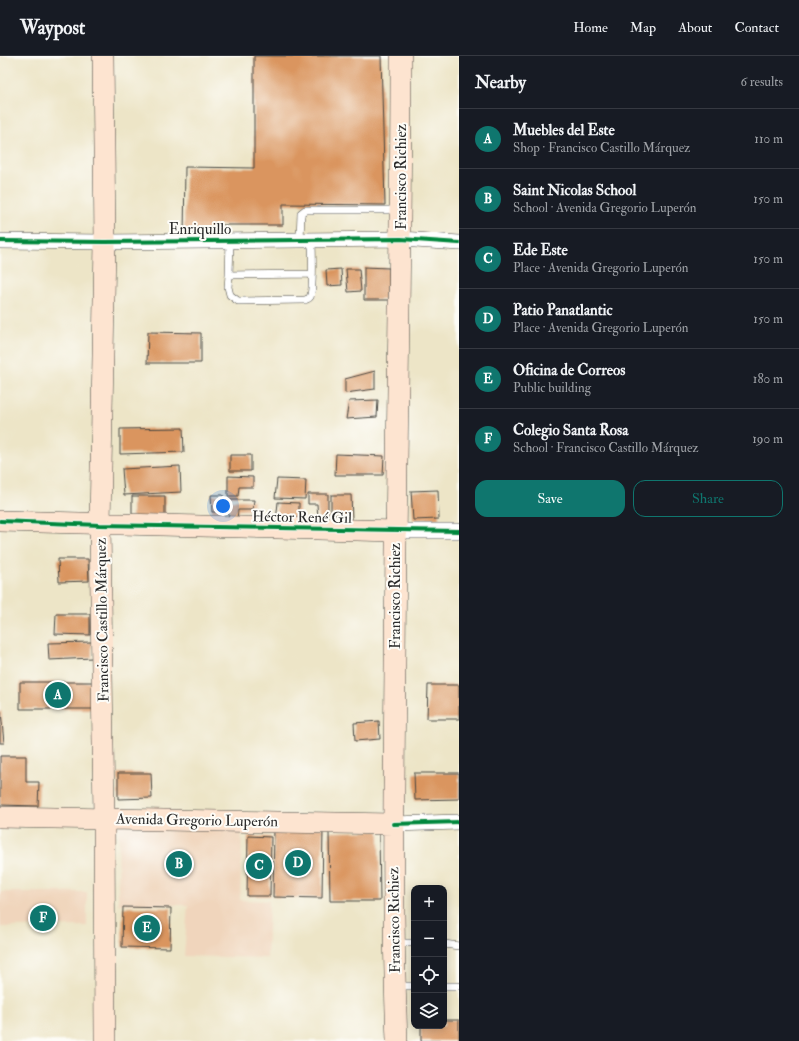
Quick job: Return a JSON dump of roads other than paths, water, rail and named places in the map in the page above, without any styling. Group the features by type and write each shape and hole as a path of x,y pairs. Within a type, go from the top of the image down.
{"main road":[{"name":"Francisco Castillo Márquez","path":"103,56 105,242 100,525 105,1041"},
{"name":"Francisco Richiez","path":"396,1041 404,986 404,943 393,824 401,239 401,56"},
{"name":"Héctor René Gil","path":"0,522 396,531"},
{"name":"Avenida Gregorio Luperón","path":"0,817 393,824"}],"street":[{"name":"Enriquillo","path":"0,241 105,242 401,239 459,243"},
{"name":"Héctor René Gil","path":"396,531 459,531"},
{"path":"393,824 459,822"}],"lane":[{"path":"230,241 228,287 230,295 238,301 305,300 309,299 311,295 312,274 301,213 305,210 401,210"},
{"path":"228,275 312,274"},
{"path":"447,944 459,946"},
{"path":"447,986 459,986"}],"place":[{"name":"Muebles del Este","path":"58,695"},
{"name":"Patio Panatlantic","path":"298,863"},
{"name":"Saint Nicolas School","path":"179,864"},
{"name":"Ede Este","path":"259,866"},
{"name":"Colegio Santa Rosa","path":"43,918"},
{"name":"Oficina de Correos","path":"147,928"}]}
